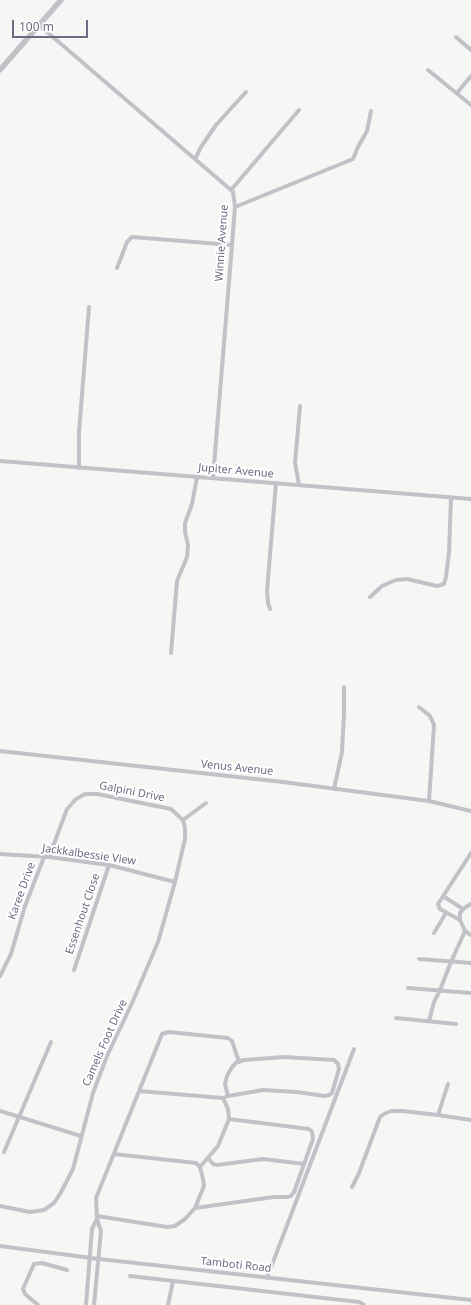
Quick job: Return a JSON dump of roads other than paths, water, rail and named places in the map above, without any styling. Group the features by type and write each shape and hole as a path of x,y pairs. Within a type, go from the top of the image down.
{"street":[{"path":"0,70 61,0"},
{"name":"Winnie Avenue","path":"39,25 232,190 235,207 213,478"},
{"path":"456,37 471,50"},
{"path":"428,70 471,105"},
{"path":"457,93 471,76"},
{"path":"195,159 201,147 216,125 246,92"},
{"path":"232,190 299,110"},
{"path":"235,207 353,159 358,147 368,131 371,111"},
{"path":"117,268 127,242 134,236 232,245"},
{"path":"79,468 79,432 89,307"},
{"path":"299,485 295,463 300,406"},
{"name":"Jupiter Avenue","path":"0,461 471,499"},
{"path":"171,653 177,581 187,557 188,545 185,532 185,523 192,504 197,477"},
{"path":"270,609 267,597 267,586 276,483"},
{"path":"370,597 382,586 396,580 407,579 437,586 444,584 446,580 449,552 451,498"},
{"path":"334,789 342,752 344,687"},
{"path":"419,707 430,716 434,725 429,801"},
{"name":"Venus Avenue","path":"0,751 429,801 471,811"},
{"name":"Galpini Drive","path":"46,857 67,809 76,798 86,794 97,794 168,808 173,810 182,820"},
{"path":"175,882 185,839 185,828 182,820 206,803"},
{"path":"460,920 440,910 438,905 471,853"},
{"name":"Jackkalbessie View","path":"0,854 46,857 109,865 175,882"},
{"name":"Karee Drive","path":"0,976 11,954 25,906 46,857"},
{"name":"Essenhout Close","path":"74,970 109,865"},
{"name":"Camels Foot Drive","path":"0,1206 30,1212 39,1211 54,1203 60,1194 73,1169 93,1093 107,1056 133,1002 158,942 175,882"},
{"path":"443,896 463,909"},
{"path":"471,904 460,913 460,920 465,931 471,935"},
{"path":"434,933 446,913"},
{"path":"429,1021 434,1002 465,931"},
{"path":"419,959 471,963"},
{"path":"408,988 471,993"},
{"path":"396,1018 456,1024"},
{"path":"94,1305 101,1231 97,1218 96,1198 162,1034 165,1032 228,1038 232,1041 239,1062"},
{"path":"4,1152 50,1042"},
{"path":"267,1278 354,1049"},
{"path":"139,1091 224,1098 263,1090 297,1092 325,1096 332,1093 339,1069 338,1063 334,1060 284,1057 244,1060 232,1067 227,1076 225,1084 228,1096"},
{"path":"438,1115 448,1084"},
{"path":"200,1167 218,1146 229,1119 228,1109 224,1098"},
{"path":"0,1111 81,1136"},
{"path":"352,1187 382,1115 388,1112 402,1111 471,1120"},
{"path":"195,1208 289,1196 294,1192 314,1139 311,1130 229,1119"},
{"path":"97,1218 172,1227 178,1225 195,1208 204,1184 200,1167 193,1162 114,1154"},
{"path":"208,1158 213,1164 217,1165 264,1159 304,1164"},
{"path":"86,1305 92,1229 97,1218"},
{"name":"Tamboti Road","path":"0,1246 90,1258 471,1300"},
{"path":"38,1305 25,1294 23,1289 34,1264 42,1263 67,1270"},
{"path":"130,1276 359,1302 364,1305"},
{"path":"168,1305 173,1281"}]}
